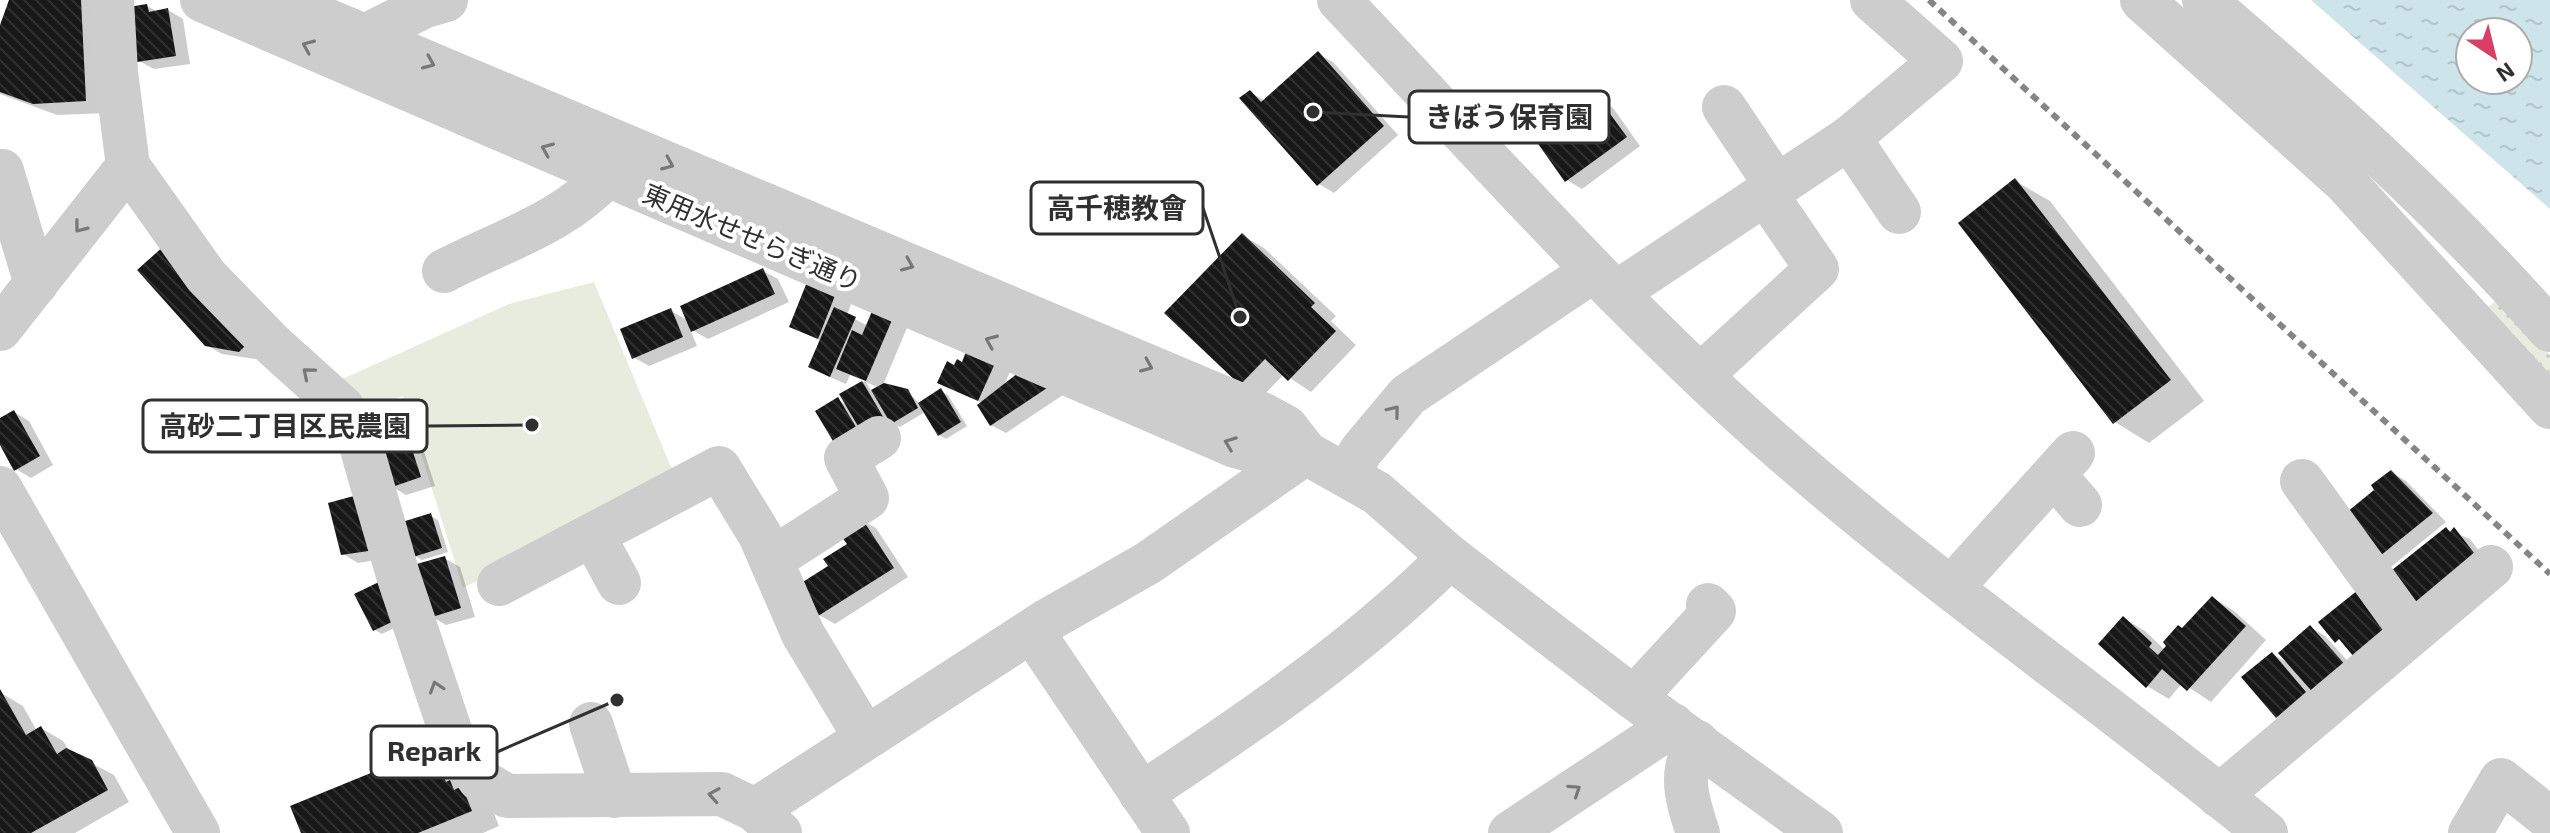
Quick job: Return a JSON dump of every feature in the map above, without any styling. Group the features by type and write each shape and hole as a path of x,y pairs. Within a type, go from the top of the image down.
{"street":[{"path":"112,0 116,72 128,166 206,276 271,343 325,388 343,408 357,432 398,575 451,733 468,766 493,790 507,796 703,792 722,794 768,822 865,737 1032,631 1171,549 1306,453"},
{"name":"東用水せせらぎ通り","path":"202,0 1235,446 1265,454 1306,453"},
{"path":"279,0 1264,415 1286,427 1306,453 1348,473 1377,493 1450,557 1634,698 1821,833"},
{"path":"365,36 425,6 446,0"},
{"path":"1348,473 1408,395 1771,189 1849,138 1941,61 1872,0"},
{"path":"2142,0 2344,181 2550,407"},
{"path":"2204,0 2330,109 2430,204 2550,330"},
{"path":"1360,6 1604,282 1701,375 1771,440 2232,817 2412,633 2491,567"},
{"path":"1701,375 1817,269 1724,107"},
{"path":"1849,138 1899,212"},
{"path":"0,329 128,166"},
{"path":"2,171 36,284"},
{"path":"444,271 555,220 589,195 607,175"},
{"path":"771,560 867,498 846,458 879,438"},
{"path":"499,584 719,468 771,560 803,634 865,737"},
{"path":"1952,587 2069,478"},
{"path":"2302,481 2412,633"},
{"path":"0,488 198,833"},
{"path":"593,535 619,583"},
{"path":"1141,794 1242,727 1417,590 1450,557"},
{"path":"1634,698 1714,611 1708,605"},
{"path":"1032,631 1168,833"},
{"path":"591,724 615,796"},
{"path":"1510,833 1685,734"},
{"path":"1685,734 1688,758 1683,776 1698,833"},
{"path":"2470,833 2501,780 2550,819"}],"shaded area":[{"path":"594,282 676,479 463,588 403,396 361,410 338,381 509,304"},
{"path":"2499,298 2550,355 2550,390 2487,308"}],"water":[{"path":"2311,0 2550,0 2550,209"}],"building":[{"path":"9,0 81,0 86,101 33,104 0,92 0,25"},
{"path":"147,4 149,12 168,8 176,56 137,62 128,7"},
{"path":"1318,51 1384,126 1317,186 1239,98 1250,90 1261,102"},
{"path":"1597,96 1627,137 1565,182 1536,141"},
{"path":"2015,178 2171,380 2113,424 1958,223"},
{"path":"1242,233 1315,303 1311,307 1336,331 1288,381 1265,359 1240,385 1164,313"},
{"path":"165,245 250,341 239,352 205,346 137,270"},
{"path":"763,268 775,294 691,332 680,306"},
{"path":"807,282 836,293 818,339 789,327"},
{"path":"875,304 895,313 866,381 836,369 852,330 862,335"},
{"path":"834,307 856,317 830,377 808,367"},
{"path":"671,308 683,337 632,359 620,329"},
{"path":"967,349 996,361 978,401 937,383 947,361 954,365 957,359 962,362"},
{"path":"1023,369 1050,386 990,426 977,405"},
{"path":"862,381 885,420 862,433 839,394"},
{"path":"884,383 908,389 918,408 891,424 871,390"},
{"path":"941,388 961,422 938,436 918,403"},
{"path":"838,397 859,432 836,446 815,411"},
{"path":"398,406 421,477 389,488 366,416"},
{"path":"14,410 40,456 14,471 0,445 0,418"},
{"path":"2391,470 2433,513 2375,560 2341,517 2374,490 2371,485"},
{"path":"361,494 375,550 341,555 328,503"},
{"path":"431,513 442,548 413,557 402,522"},
{"path":"861,517 894,568 818,616 798,585 828,566 823,559 847,544 838,532"},
{"path":"2446,527 2450,532 2454,527 2478,558 2420,604 2406,598 2387,574"},
{"path":"445,556 461,608 429,618 413,565"},
{"path":"379,582 398,619 373,631 354,594"},
{"path":"2358,590 2392,631 2354,657 2339,639 2335,643 2318,622"},
{"path":"2212,596 2246,626 2187,691 2162,669 2146,688 2098,644 2123,616 2152,643 2149,647 2158,655 2166,646 2163,642 2178,625 2182,628"},
{"path":"2310,625 2348,668 2316,696 2278,653"},
{"path":"2272,652 2306,692 2276,718 2241,677"},
{"path":"0,689 26,735 41,726 57,754 66,748 92,760 108,790 31,833 0,833"},
{"path":"432,748 446,782 450,780 454,790 462,786 472,811 418,833 301,833 290,806"}],"railway":[{"path":"1929,0 2550,574"}],"place":[{"name":"きぼう保育園","path":"1313,112"},
{"name":"高千穂教會","path":"1240,317"},
{"name":"高砂二丁目区民農園","path":"532,425"},
{"name":"Repark","path":"617,700"}]}
